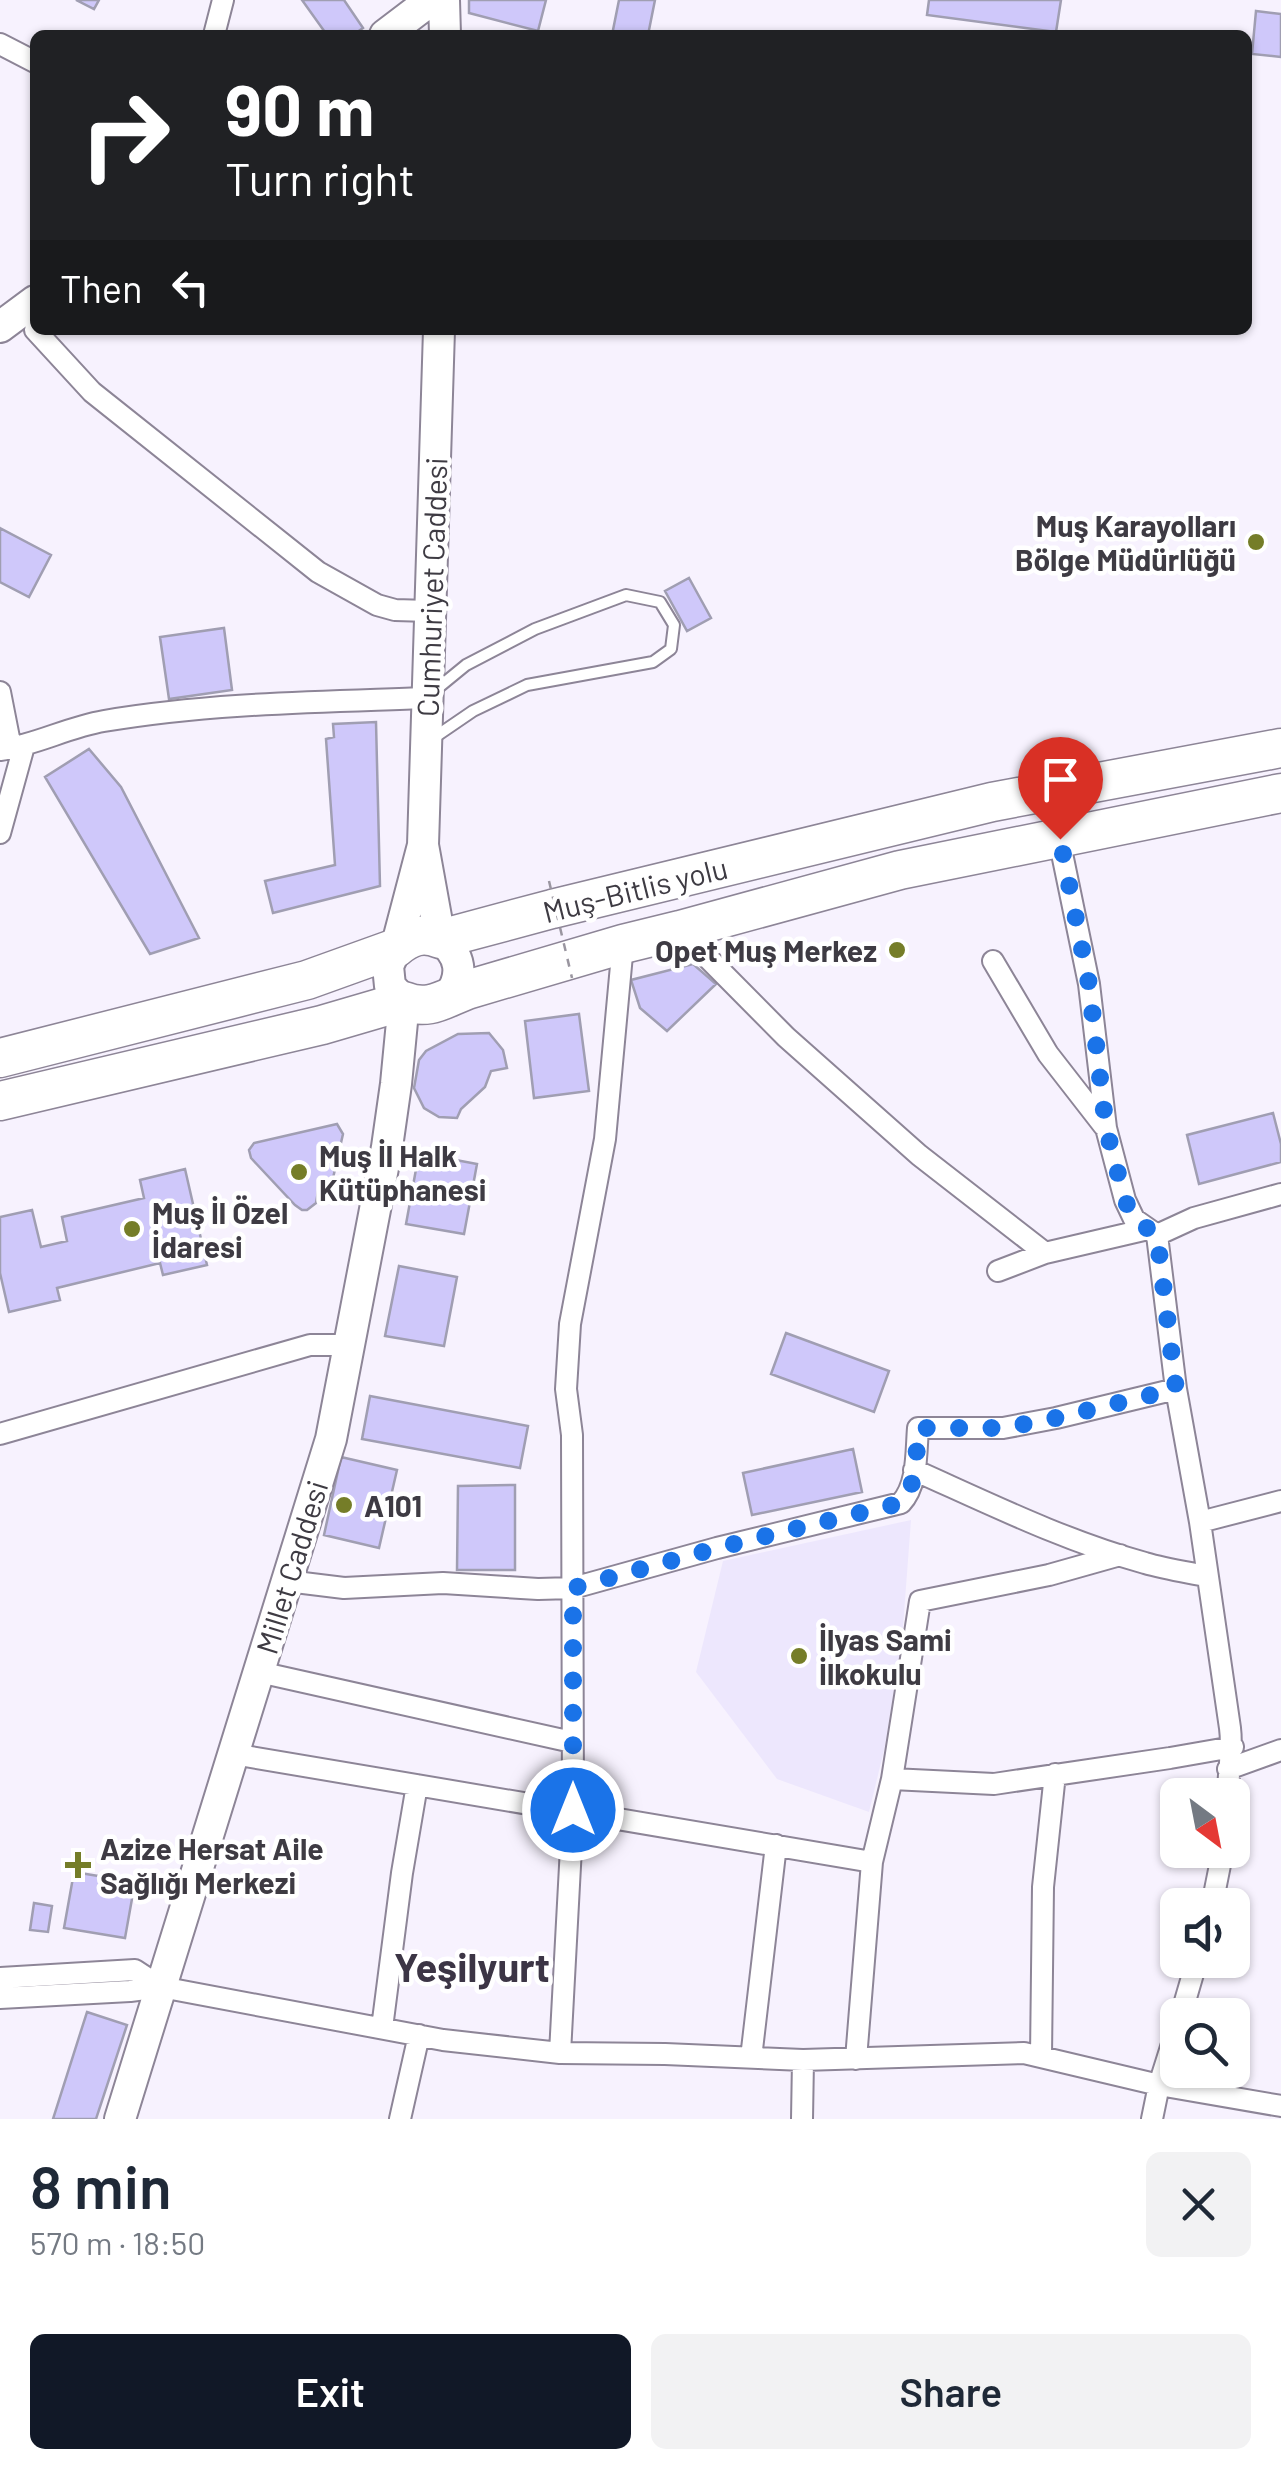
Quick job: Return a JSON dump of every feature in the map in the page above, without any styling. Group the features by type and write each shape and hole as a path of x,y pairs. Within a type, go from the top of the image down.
{"highway":[{"name":"Muş-Bitlis yolu","path":"0,1058 308,980 396,948 416,935 440,939 992,802 1281,748"},
{"name":"Muş-Bitlis yolu","path":"0,1101 322,1025 404,1001 415,1006 435,1005 449,996 623,944 900,870 1281,794"}],"street":[{"path":"215,30 223,0"},
{"path":"392,30 431,0"},
{"path":"444,0 445,30"},
{"path":"0,44 30,59"},
{"path":"39,335 92,392 318,572 377,605 430,611"},
{"name":"Cumhuriyet Caddesi","path":"404,1001 390,986 388,976 390,956 396,948 423,845 439,335"},
{"path":"0,692 11,748 0,834"},
{"path":"11,748 80,726 162,713 282,703 426,698"},
{"path":"1060,839 1089,984 1106,1128 1125,1200 1134,1219 1152,1232 1232,1747 1228,1778"},
{"name":"Cumhuriyet Caddesi","path":"423,845 440,939 450,946 458,962 456,986 449,996"},
{"path":"680,930 786,1038 920,1154 1045,1254"},
{"path":"560,2053 573,1810 572,1436 566,1389 570,1324 606,1138 623,944"},
{"path":"993,961 1048,1054 1106,1128"},
{"name":"Millet Caddesi","path":"120,2119 331,1439 387,1147 404,1001"},
{"path":"998,1271 1045,1254 1152,1232 1281,1194"},
{"path":"0,1434 310,1345 349,1345"},
{"path":"287,1580 344,1588 444,1584 538,1590 573,1588 901,1503 909,1493 918,1428 1004,1428 1176,1389"},
{"path":"914,1470 1016,1516 1120,1555 1206,1576"},
{"path":"1200,1522 1281,1501"},
{"path":"856,2058 872,1862 892,1779 920,1601 1049,1575 1120,1555"},
{"path":"258,1672 572,1742"},
{"path":"892,1779 994,1784 1232,1747"},
{"path":"1228,1768 1281,1750"},
{"path":"233,1754 872,1862"},
{"path":"1041,2056 1043,1888 1055,1774"},
{"path":"382,2028 417,1785"},
{"path":"750,2058 776,1845"},
{"path":"1,1986 130,1992 160,1987 419,2035 560,2053 803,2060 1024,2053 1159,2085 1281,2106"},
{"path":"400,2119 419,2035"},
{"path":"802,2119 803,2060"},
{"path":"1152,2119 1160,2082"}],"lane":[{"path":"426,698 466,664 535,629 626,595 660,602 674,625 671,649 652,662 527,685 473,712 427,742"}],"path":[{"path":"550,880 572,978"}],"shaded area":[{"name":"İlyas Sami İlkokulu","path":"911,1520 902,1640 885,1746 869,1812 777,1779 696,1672 723,1561"}],"building":[{"path":"76,0 99,0 94,9"},
{"path":"302,0 344,0 363,28 360,30 323,30"},
{"path":"469,0 546,0 538,30 469,13"},
{"path":"619,0 655,0 649,30 613,30"},
{"path":"929,0 1061,0 1056,30 927,15"},
{"path":"1256,11 1281,14 1281,57 1252,54"},
{"path":"0,528 51,555 29,597 0,582"},
{"path":"689,578 711,618 687,631 665,591"},
{"path":"224,628 232,690 169,699 160,637"},
{"path":"376,722 380,886 273,913 265,881 335,865 326,739 334,737 333,724"},
{"path":"89,749 121,787 199,938 150,954 45,777"},
{"path":"693,964 716,984 667,1031 640,1008 631,980"},
{"path":"579,1014 589,1091 534,1098 525,1021"},
{"path":"489,1033 503,1050 507,1068 491,1071 485,1087 461,1109 457,1118 439,1117 424,1108 414,1088 419,1060 426,1051 458,1034"},
{"path":"1273,1113 1281,1162 1199,1184 1187,1135"},
{"name":"Muş İl Halk Kütüphanesi","path":"337,1124 343,1134 331,1187 319,1186 316,1203 302,1210 251,1158 249,1150 254,1143"},
{"path":"419,1153 477,1164 464,1234 406,1224"},
{"name":"Muş İl Özel İdaresi","path":"185,1169 207,1265 163,1275 160,1263 57,1288 60,1300 9,1312 0,1273 0,1217 32,1210 41,1247 67,1241 62,1217 144,1198 140,1180"},
{"path":"399,1266 457,1277 444,1346 385,1336"},
{"path":"786,1333 889,1371 874,1412 771,1374"},
{"path":"370,1396 528,1426 520,1468 362,1439"},
{"path":"853,1449 862,1492 752,1515 743,1473"},
{"path":"341,1457 397,1470 379,1548 324,1535"},
{"path":"515,1485 515,1570 457,1570 458,1486"},
{"path":"74,1872 135,1882 125,1938 64,1928"},
{"path":"34,1903 52,1906 48,1932 30,1930"},
{"path":"87,2012 127,2025 96,2119 53,2119"}],"place":[{"name":"Muş Karayolları Bölge Müdürlüğü","path":"1256,542"},
{"name":"Opet Muş Merkez","path":"897,950"},
{"name":"Muş İl Halk Kütüphanesi","path":"299,1172"},
{"name":"Muş İl Özel İdaresi","path":"132,1229"},
{"name":"A101","path":"344,1505"},
{"name":"İlyas Sami İlkokulu","path":"799,1656"},
{"name":"Azize Hersat Aile Sağlığı Merkezi","path":"78,1865"}],"district":[{"name":"Yeşilyurt","path":"472,1966"}],"route":[{"path":"573,1810 573,1588 901,1503 909,1493 918,1428 1004,1428 1176,1389 1157,1235 1134,1219 1125,1200 1106,1128 1089,984 1060,839"}]}
